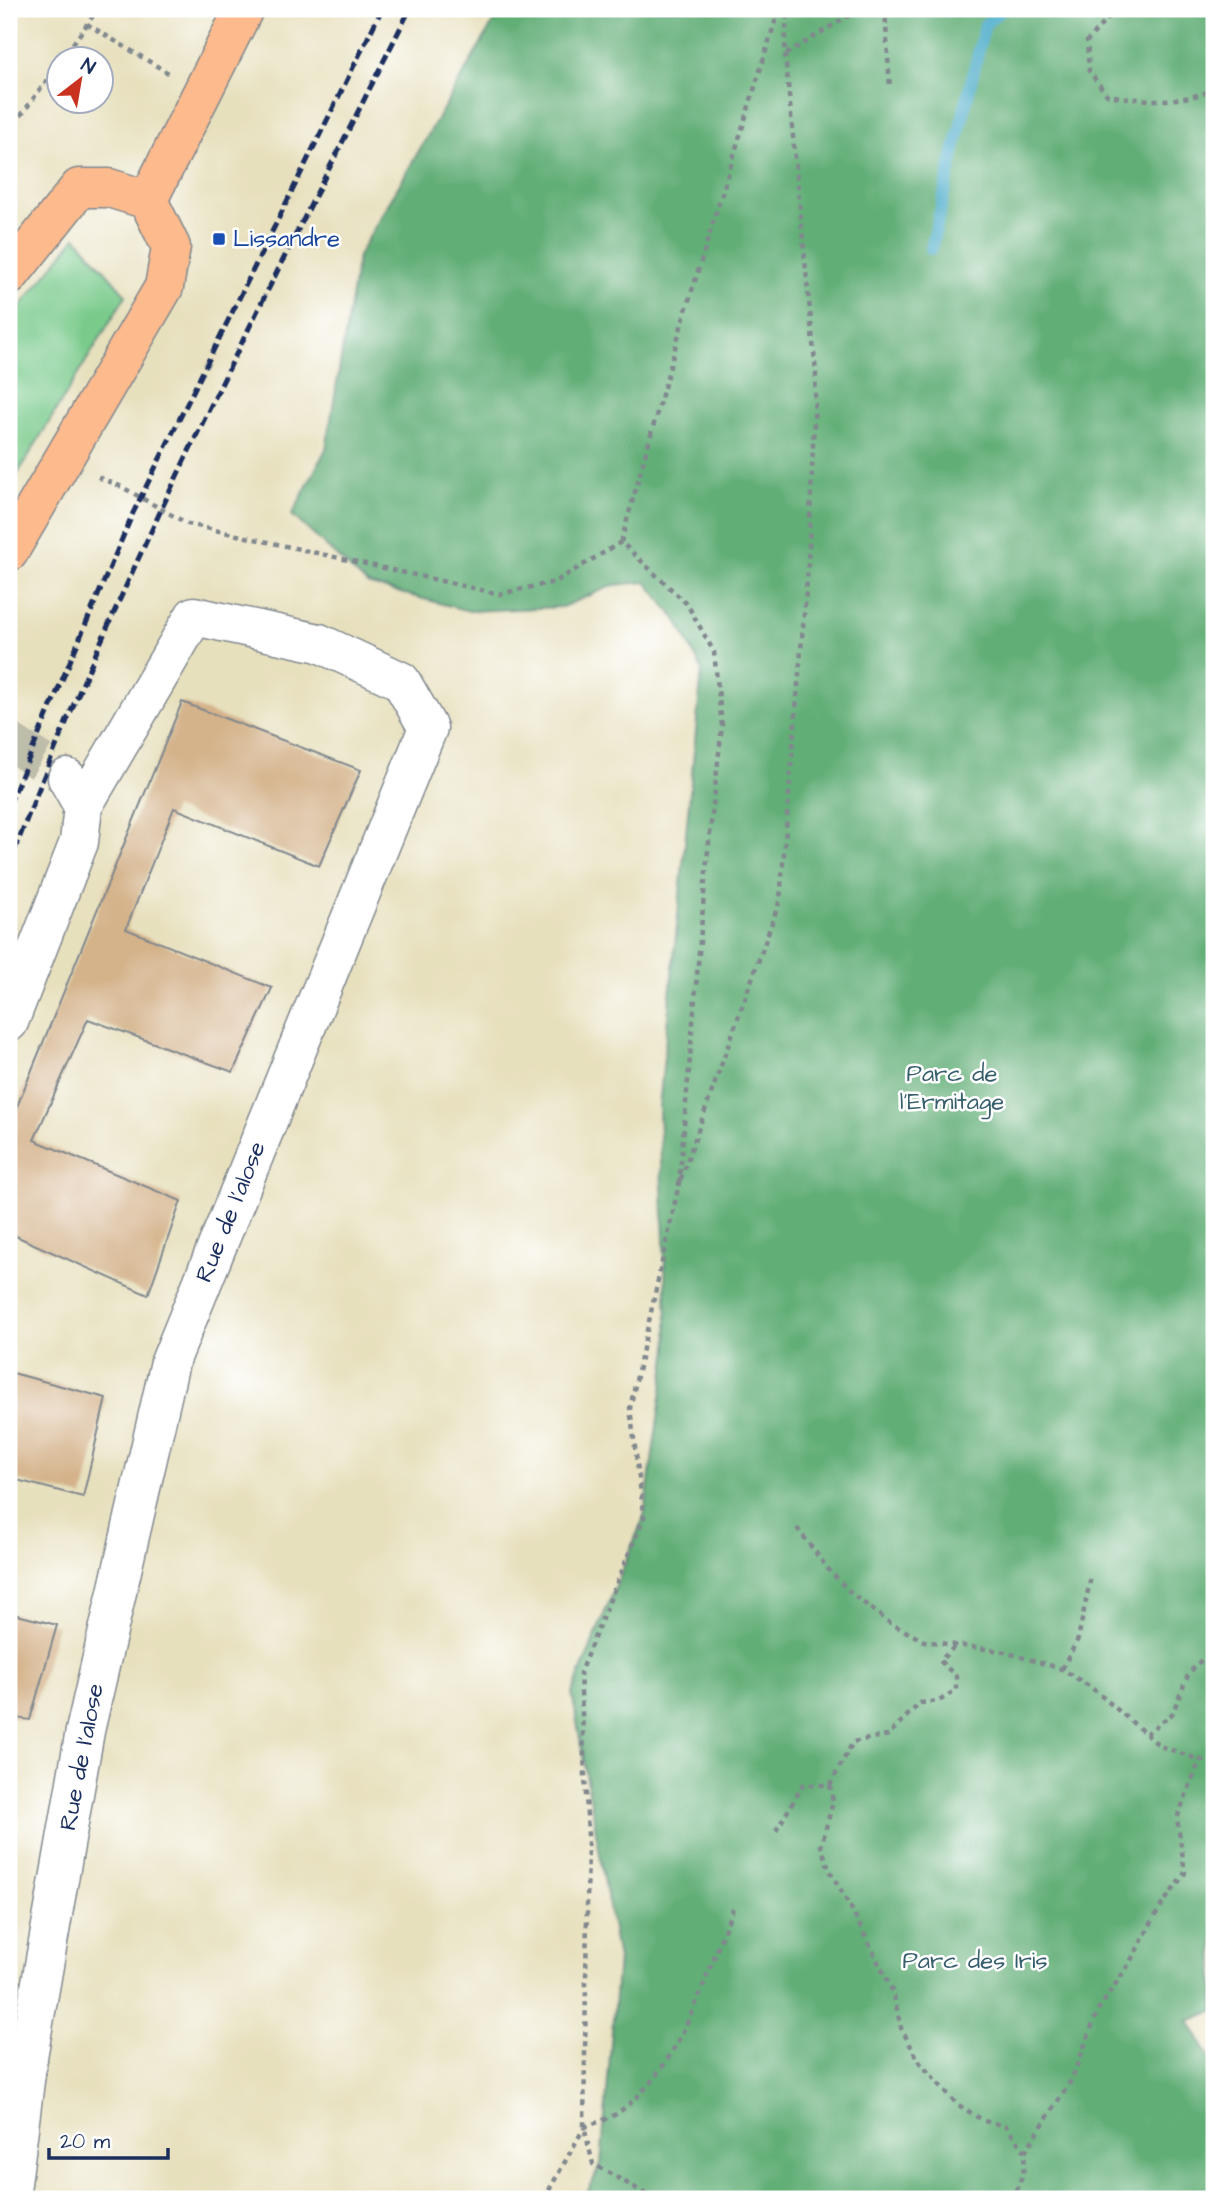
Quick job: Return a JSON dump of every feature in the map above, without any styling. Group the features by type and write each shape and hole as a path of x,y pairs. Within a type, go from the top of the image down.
{"main road":[{"path":"148,200 244,9"},
{"path":"9,276 79,188 109,188 148,200 172,247 163,287 9,552"}],"street":[{"name":"Rue de l'alose","path":"9,1022 79,842 75,792 194,616 319,643 401,681 428,728 170,1362 85,1731 28,2057 10,2199"}],"path":[{"path":"71,46 98,9"},
{"path":"122,487 188,524 499,594 555,582 621,542 686,310 779,9"},
{"path":"654,2199 593,2164 584,2127 588,1836 580,1672 644,1517 630,1408 679,1184 780,900 808,567 816,373 785,54 787,9"},
{"path":"785,54 859,9"},
{"path":"885,9 890,88"},
{"path":"1116,9 1087,41 1089,71 1107,95 1150,102 1194,97 1214,90"},
{"path":"87,24 166,72"},
{"path":"9,132 46,80"},
{"path":"621,542 687,604 714,652 722,726 705,874 679,1184"},
{"path":"797,1528 829,1570 852,1594 890,1623 924,1641 1001,1651 1062,1669 1092,1688 1160,1746 1200,1760 1214,1759"},
{"path":"1062,1669 1078,1639 1091,1576"},
{"path":"956,1645 940,1661 956,1676 956,1690 939,1701 920,1703 888,1735 853,1742 830,1785 833,1802 821,1846 829,1869 893,1992 901,2028 920,2063 957,2104 984,2121 1006,2126 1025,2152"},
{"path":"1146,1734 1172,1714 1189,1673 1214,1647"},
{"path":"1012,2199 1023,2175 1025,2152 1072,2079 1098,2010 1129,1964 1159,1909 1185,1873 1177,1818 1200,1760"},
{"path":"776,1831 803,1785 830,1785"},
{"path":"544,2199 584,2127 618,2113 648,2084 677,2044 734,1906"}],"green space":[{"name":"Parc de l'Ermitage","path":"501,9 1214,9 1214,2011 1189,2021 1214,2065 1214,2199 584,2199 601,2164 618,1959 572,1693 644,1517 668,1348 659,1108 702,670 678,622 646,582 614,585 562,607 469,611 367,584 292,515 326,449 358,256"},
{"path":"76,237 126,295 9,488 9,321"}],"building":[{"path":"182,702 361,770 319,866 174,808 126,929 272,988 233,1072 88,1019 34,1140 181,1201 148,1295 9,1233 9,1126"},
{"path":"9,1372 106,1398 83,1497 9,1478"},
{"path":"9,1613 57,1625 30,1720 9,1717"}],"waterway":[{"path":"931,249 985,24 1003,9"}],"tunnel":[{"path":"9,741 67,778"}],"railway":[{"path":"9,805 133,513 382,9"},
{"path":"9,865 99,646 198,432 410,9"}],"place":[{"name":"Lissandre","path":"219,239"}],"park label":[{"name":"Parc des Iris","path":"975,1961"}]}
